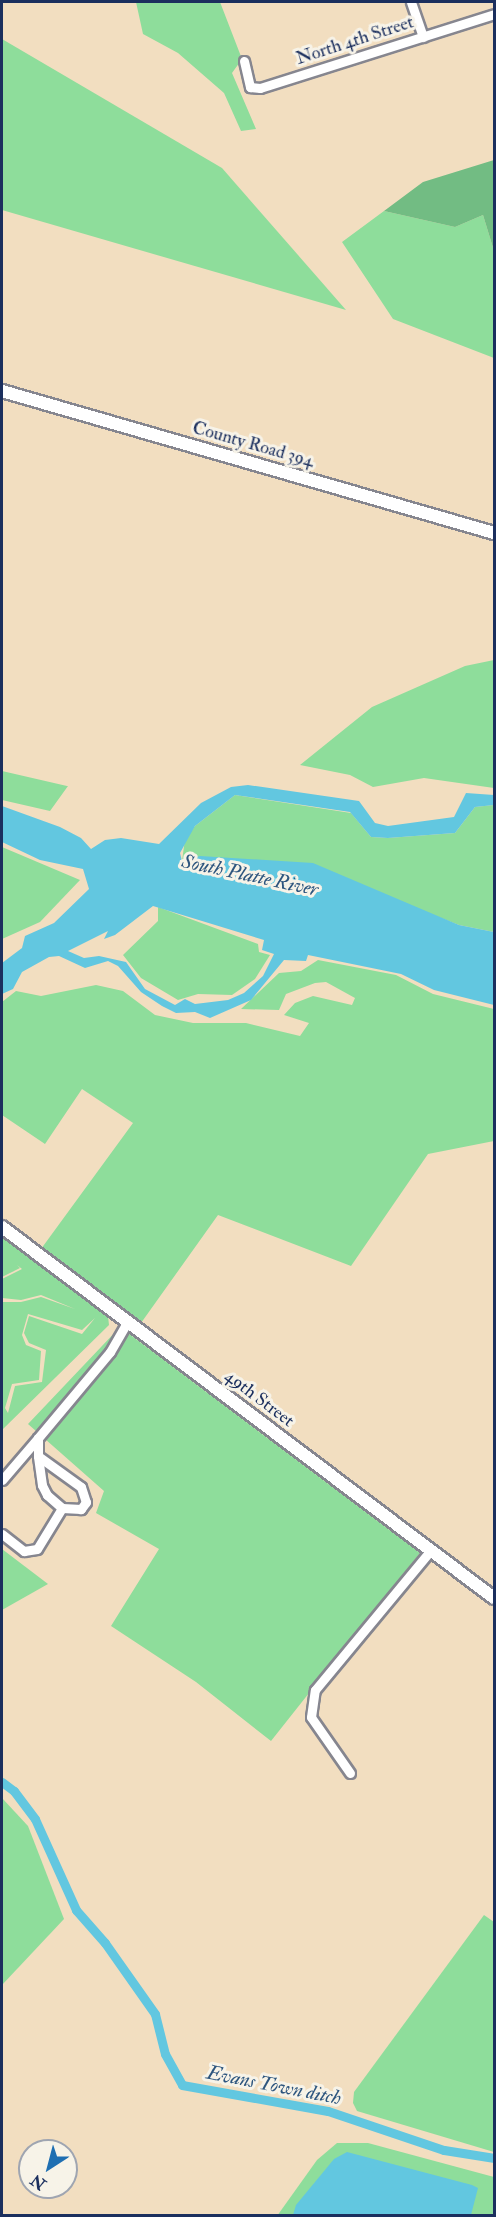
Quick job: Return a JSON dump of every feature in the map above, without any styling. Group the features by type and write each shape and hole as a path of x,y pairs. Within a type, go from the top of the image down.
{"street":[{"path":"411,2 423,37"},
{"name":"North 4th Street","path":"244,61 250,87 260,88 495,14"},
{"name":"County Road 394","path":"2,391 495,533"},
{"name":"49th Street","path":"2,1227 495,1599"},
{"path":"2,1480 38,1438 69,1396 110,1352 127,1322"},
{"path":"38,1438 38,1456 42,1485 62,1508 81,1509 86,1502 81,1486 38,1456"},
{"path":"2,1534 24,1551 37,1549 62,1508"},
{"path":"350,1773 311,1717 315,1690 431,1550"}],"green space":[{"path":"136,2 220,2 242,59 232,73 256,129 241,131 224,93 178,53 143,34"},
{"path":"2,39 222,168 346,310 2,210"},
{"path":"494,160 494,251 483,215 455,227 384,211 423,182"},
{"path":"384,211 455,227 483,215 494,251 494,358 393,319 342,242"},
{"path":"494,660 494,788 424,778 373,787 350,775 300,765 372,707 465,666"},
{"path":"2,771 68,786 50,811 2,800"},
{"path":"235,795 351,813 371,837 388,838 455,833 475,807 494,805 494,932 459,925 349,882 182,861 185,839 195,826"},
{"path":"2,847 80,880 40,922 2,939"},
{"path":"158,907 258,944 259,952 270,955 255,979 232,995 198,994 178,1000 141,978 123,955 158,921"},
{"path":"318,960 396,975 433,994 494,1009 494,1141 428,1154 351,1266 218,1215 141,1323 41,1249 133,1123 82,1089 45,1144 2,1115 2,1002 16,991 41,996 96,985 123,991 155,1015 193,1023 246,1023 300,1036 309,1023 284,1015 295,1003 313,996 352,1005 355,998 326,982 315,983 286,994 279,1010 241,1009 279,973 301,971"},
{"path":"2,1235 108,1316 109,1325 2,1430 2,1302 21,1302 41,1297 75,1309 41,1295 21,1300 2,1298 2,1279 22,1269 17,1265 20,1268 2,1277","holes":["28,1314 82,1330 95,1318 82,1334 29,1316 24,1333 29,1343 46,1350 42,1382 15,1386 8,1413 5,1408 12,1384 39,1380 41,1351 26,1345 22,1335"]},
{"path":"120,1327 420,1553 271,1741 196,1682 111,1626 159,1549 96,1513 104,1491 28,1424"},
{"path":"2,1549 48,1584 2,1610"},
{"path":"2,1798 28,1826 64,1919 2,1985"},
{"path":"484,1915 494,1922 494,2152 357,2111 353,2103 354,2092"},
{"path":"337,2143 368,2143 494,2177 494,2215 277,2216 317,2160"}],"water":[{"name":"South Platte River","path":"248,785 359,801 375,823 388,826 454,817 466,793 494,795 494,805 475,807 455,833 388,838 371,837 350,812 235,795 195,826 180,853 182,861 200,856 313,863 459,925 494,932 494,1005 434,990 401,974 308,955 306,961 284,960 251,1000 210,1018 195,1012 176,1013 162,1006 141,992 118,966 108,961 85,968 59,956 49,957 22,972 13,989 2,994 2,963 22,948 25,936 54,923 89,889 83,869 40,860 2,842 2,806 60,827 81,838 91,849 105,840 121,838 159,844 201,803 231,787","holes":["153,906 264,940 262,950 274,954 263,976 244,993 228,1000 195,1004 185,999 175,1005 145,989 126,962 99,956 84,958 68,951 108,931 104,939 115,935"]},
{"path":"347,2152 478,2188 471,2215 293,2215 296,2205 334,2159"}],"waterway":[{"name":"Evans Town ditch","path":"2,1782 14,1791 35,1819 76,1910 105,1943 155,2014 165,2054 182,2085 328,2111 444,2150 494,2158"}]}
